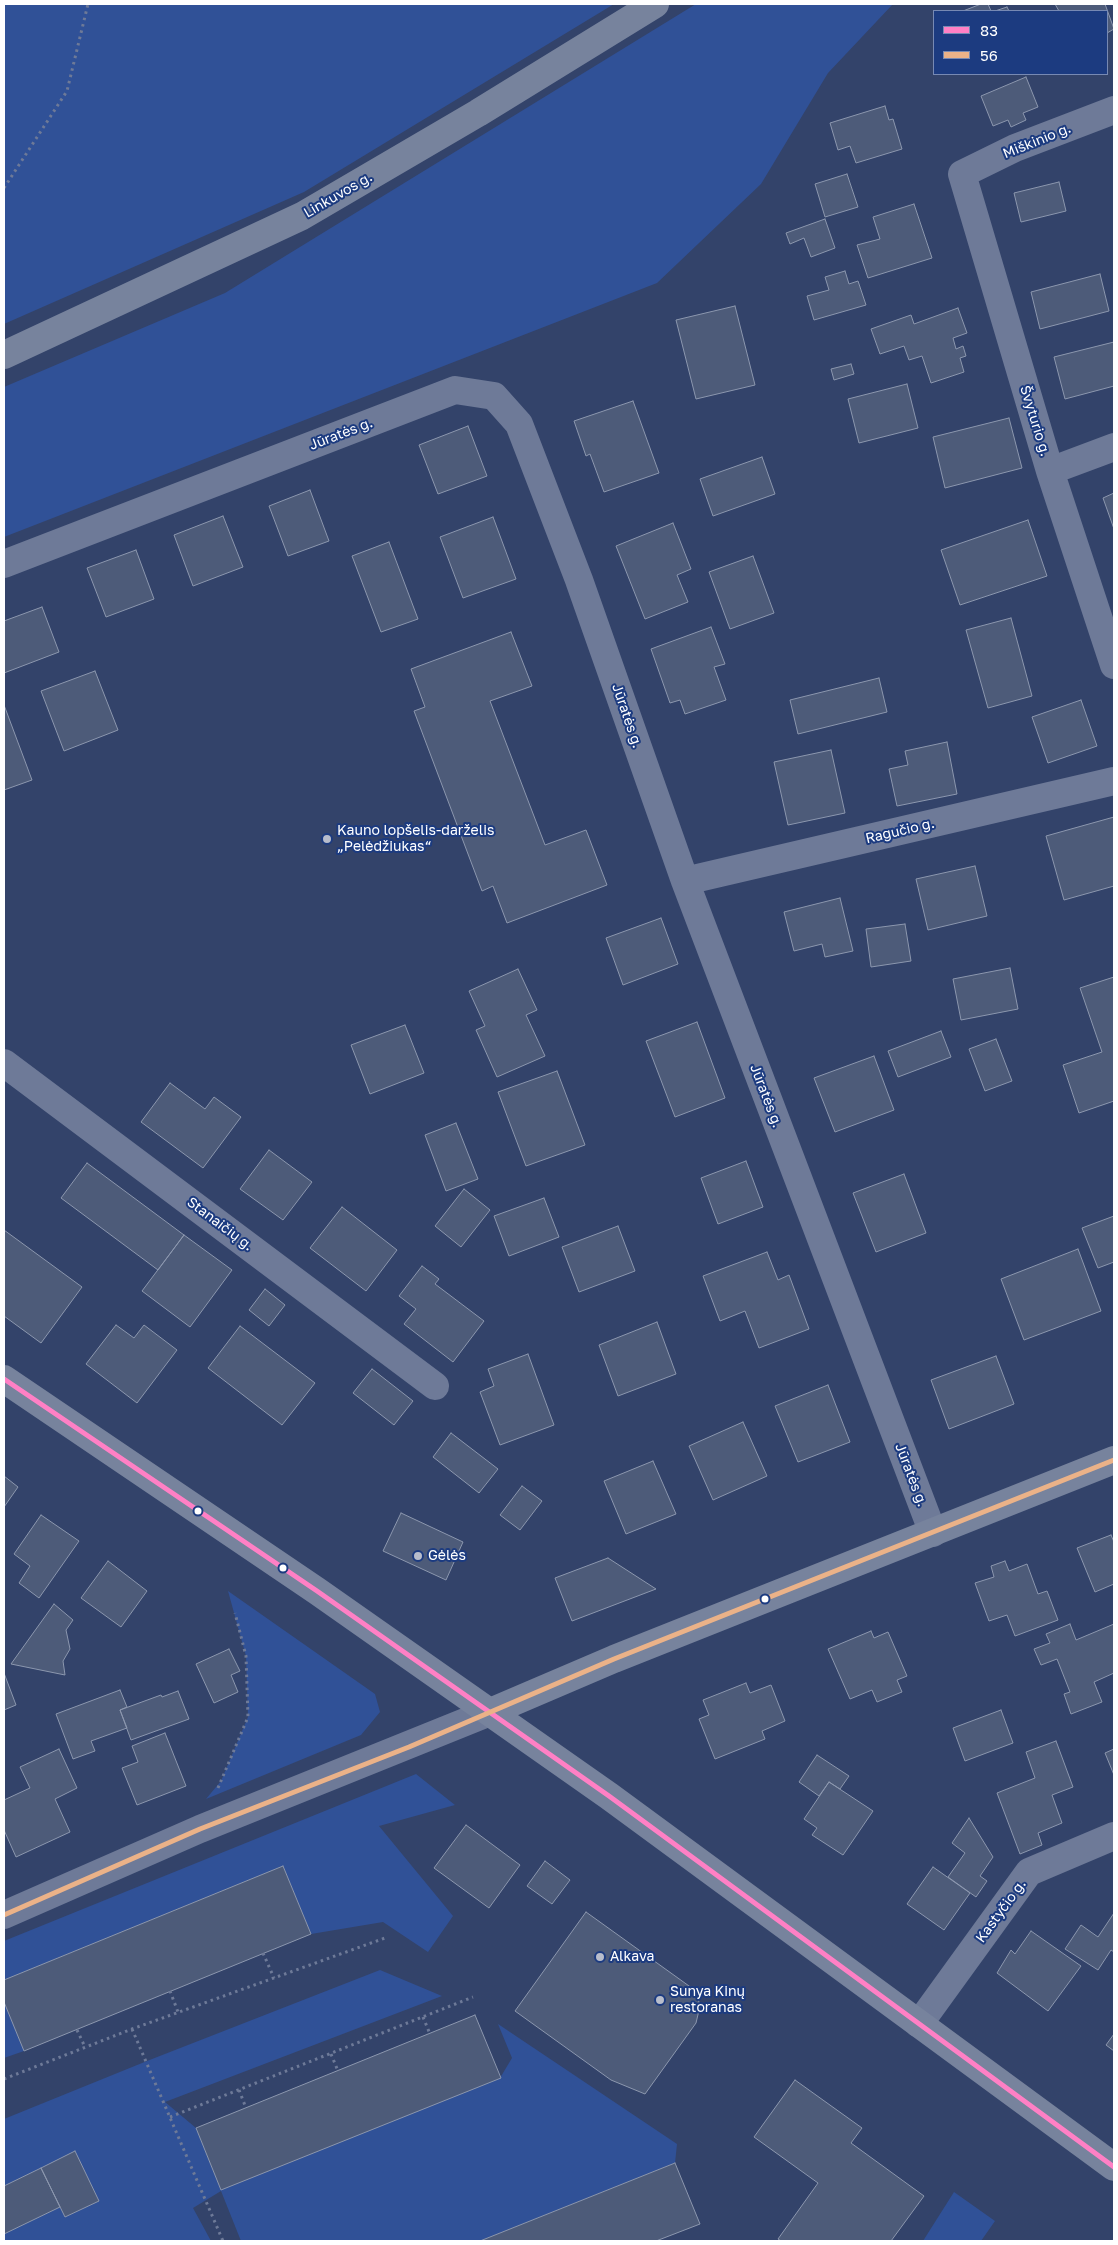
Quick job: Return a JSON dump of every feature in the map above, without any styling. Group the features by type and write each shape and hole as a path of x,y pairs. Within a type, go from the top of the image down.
{"main road":[{"name":"Linkuvos g.","path":"4,355 302,216 478,113 655,4"},
{"path":"4,1379 317,1591 609,1796 1114,2167"},
{"path":"490,1712 614,1659 1114,1460"}],"street":[{"name":"Miškinio g.","path":"962,174 1016,148 1114,110"},
{"name":"Švyturio g.","path":"962,174 1050,471 1114,665"},
{"name":"Jūratės g.","path":"4,564 455,390 494,396 519,424 579,580 685,882 933,1533"},
{"path":"1050,471 1114,447"},
{"name":"Ragučio g.","path":"685,882 1114,781"},
{"name":"Stanaičių g.","path":"4,1063 435,1386"},
{"path":"4,1915 200,1829 490,1712"},
{"name":"Kastyčio g.","path":"919,2024 1029,1872 1114,1836"}],"path":[{"path":"4,188 67,90 88,4"},
{"path":"200,1829 248,1717 246,1656 235,1614"},
{"path":"4,2079 132,2029 385,1938"},
{"path":"263,1953 274,1978"},
{"path":"170,1991 178,2012"},
{"path":"170,2116 473,1997"},
{"path":"423,2017 430,2034"},
{"path":"132,2029 224,2241"},
{"path":"77,2030 85,2047"},
{"path":"331,2054 338,2071"},
{"path":"239,2090 246,2108"}],"shaded area":[{"path":"4,4 614,4 304,192 4,324"},
{"path":"696,4 893,4 828,73 761,184 657,283 4,537 4,387 225,293"},
{"path":"228,1591 375,1694 380,1712 361,1735 206,1799 221,1781 248,1717 246,1656"},
{"path":"416,1774 455,1805 379,1826 453,1916 428,1952 383,1922 311,1934 283,1866 4,1980 4,1941"},
{"path":"380,1970 442,1996 165,2102 196,2128 221,2190 500,2078 512,2058 498,2024 677,2144 675,2163 480,2241 241,2241 221,2191 193,2208 211,2241 4,2241 4,2234 60,2207 65,2217 99,2201 75,2152 4,2186 4,2119"},
{"path":"4,2002 24,2051 4,2058"},
{"path":"954,2192 995,2221 981,2241 923,2241"}],"building":[{"path":"981,4 988,4 991,10 966,10"},
{"path":"1055,4 1105,4 1107,10 1058,10"},
{"path":"1007,7 1008,10 998,10"},
{"path":"1108,12 1114,29 1108,32"},
{"path":"1026,77 1038,107 1023,113 1026,120 1011,127 1008,120 993,126 981,96"},
{"path":"885,106 889,120 893,119 902,149 856,163 850,146 838,150 830,123"},
{"path":"847,174 858,207 825,217 815,184"},
{"path":"1059,182 1066,211 1021,222 1014,193"},
{"path":"914,204 932,258 868,278 857,245 880,239 873,217"},
{"path":"825,219 835,248 811,257 804,238 790,244 786,233"},
{"path":"845,271 849,284 858,281 866,305 814,320 807,296 829,290 825,277"},
{"path":"1100,274 1109,311 1040,329 1031,292"},
{"path":"735,306 755,385 696,399 676,320"},
{"path":"958,308 967,333 953,338 956,349 963,346 966,356 960,358 964,372 931,383 922,356 909,360 904,346 880,354 871,329 911,315 914,324"},
{"path":"1114,342 1114,386 1065,399 1054,357"},
{"path":"851,364 854,374 834,380 831,369"},
{"path":"907,384 918,428 859,443 848,399"},
{"path":"633,401 659,473 604,492 590,454 586,456 574,421"},
{"path":"1009,418 1022,468 945,488 933,437"},
{"path":"468,426 487,476 438,494 419,445"},
{"path":"762,457 775,494 713,516 700,479"},
{"path":"310,490 329,541 288,556 269,506"},
{"path":"1114,493 1114,529 1103,498"},
{"path":"223,516 243,567 193,586 174,535"},
{"path":"493,517 516,579 463,598 440,537"},
{"path":"1028,520 1047,576 960,605 941,550"},
{"path":"673,523 691,569 677,575 688,602 645,619 616,546"},
{"path":"389,542 418,619 381,632 352,556"},
{"path":"136,550 154,599 106,617 87,568"},
{"path":"753,556 774,613 730,629 709,572"},
{"path":"42,607 59,652 4,673 4,621"},
{"path":"1011,618 1032,696 988,708 966,630"},
{"path":"711,627 725,664 714,667 726,700 685,714 680,700 670,703 651,649"},
{"path":"511,632 532,686 490,701 545,845 586,830 607,885 507,923 493,886 482,891 414,711 425,707 411,669"},
{"path":"95,671 118,730 64,751 41,691"},
{"path":"879,678 887,712 798,734 790,700"},
{"path":"1081,700 1097,746 1048,763 1032,717"},
{"path":"4,705 32,780 4,790"},
{"path":"947,742 957,794 897,806 889,769 908,765 905,751"},
{"path":"831,750 845,813 788,825 774,762"},
{"path":"1114,817 1114,886 1064,900 1046,836"},
{"path":"975,866 987,916 928,930 916,879"},
{"path":"840,898 853,951 825,957 822,944 794,951 784,912"},
{"path":"661,918 678,964 623,985 606,938"},
{"path":"905,924 911,961 871,967 866,929"},
{"path":"1010,968 1018,1009 961,1020 953,979"},
{"path":"518,969 537,1010 526,1015 545,1056 497,1077 476,1030 485,1026 469,991"},
{"path":"1114,977 1114,1101 1079,1113 1063,1065 1102,1052 1080,988"},
{"path":"697,1022 725,1098 675,1117 646,1041"},
{"path":"405,1025 424,1073 370,1094 351,1045"},
{"path":"941,1031 951,1057 898,1077 888,1051"},
{"path":"996,1039 1012,1081 985,1091 969,1049"},
{"path":"874,1056 894,1110 835,1132 814,1078"},
{"path":"557,1071 585,1145 526,1166 498,1092"},
{"path":"170,1083 205,1109 214,1097 241,1117 203,1168 141,1122"},
{"path":"456,1123 478,1179 446,1191 425,1135"},
{"path":"269,1150 312,1182 283,1220 240,1189"},
{"path":"746,1161 763,1207 718,1224 701,1178"},
{"path":"87,1163 184,1235 158,1270 61,1198"},
{"path":"904,1174 926,1233 876,1252 853,1193"},
{"path":"464,1189 490,1210 461,1247 435,1226"},
{"path":"544,1198 559,1237 509,1256 494,1216"},
{"path":"342,1207 397,1250 366,1291 310,1248"},
{"path":"1114,1216 1114,1262 1098,1268 1082,1228"},
{"path":"618,1226 635,1271 579,1292 562,1247"},
{"path":"4,1230 82,1287 41,1343 4,1316"},
{"path":"184,1235 232,1270 190,1327 142,1291"},
{"path":"1078,1249 1101,1311 1024,1340 1001,1279"},
{"path":"767,1252 778,1280 789,1275 809,1329 759,1348 745,1311 720,1321 703,1276"},
{"path":"422,1266 439,1279 435,1284 484,1321 453,1362 404,1324 416,1309 399,1296"},
{"path":"265,1289 285,1305 269,1326 249,1310"},
{"path":"657,1322 676,1374 618,1396 599,1345"},
{"path":"116,1325 134,1338 144,1325 177,1350 137,1403 86,1364"},
{"path":"240,1326 315,1383 282,1425 208,1368"},
{"path":"528,1354 554,1425 500,1445 480,1392 494,1386 488,1369"},
{"path":"996,1356 1014,1404 949,1429 931,1380"},
{"path":"372,1369 413,1401 394,1425 353,1393"},
{"path":"828,1385 850,1442 798,1462 775,1406"},
{"path":"743,1422 767,1476 713,1500 689,1446"},
{"path":"451,1433 498,1469 479,1493 433,1457"},
{"path":"653,1461 676,1514 626,1534 604,1481"},
{"path":"4,1476 18,1487 4,1507"},
{"path":"522,1486 542,1501 520,1530 500,1515"},
{"path":"401,1513 463,1542 446,1580 383,1551"},
{"path":"41,1515 79,1541 39,1598 19,1583 30,1566 14,1554"},
{"path":"1111,1535 1114,1542 1114,1584 1095,1592 1077,1548"},
{"path":"608,1558 656,1589 572,1621 555,1578"},
{"path":"108,1561 147,1591 121,1627 81,1598"},
{"path":"1005,1561 1009,1571 1027,1564 1038,1594 1047,1591 1058,1620 1015,1636 1007,1615 989,1621 975,1583 994,1577 991,1566"},
{"path":"54,1604 73,1620 66,1630 70,1649 63,1661 65,1675 11,1664"},
{"path":"1070,1624 1076,1640 1114,1624 1114,1673 1094,1682 1102,1702 1071,1714 1064,1694 1070,1692 1057,1659 1041,1665 1034,1649 1050,1643 1046,1634"},
{"path":"871,1631 874,1638 888,1632 907,1676 897,1680 902,1692 877,1702 872,1690 850,1699 828,1649"},
{"path":"229,1649 240,1671 231,1675 238,1692 214,1703 196,1664"},
{"path":"4,1673 16,1705 4,1710"},
{"path":"746,1683 750,1693 771,1685 785,1721 762,1731 765,1739 715,1759 699,1719 709,1715 703,1700"},
{"path":"120,1690 127,1707 120,1710 127,1728 91,1741 95,1751 73,1759 56,1714"},
{"path":"178,1691 189,1719 131,1740 120,1710"},
{"path":"1001,1710 1013,1743 965,1761 953,1728"},
{"path":"165,1733 186,1786 137,1805 122,1768 138,1762 132,1746"},
{"path":"1056,1741 1073,1787 1052,1795 1062,1823 1038,1833 1042,1845 1020,1854 997,1793 1035,1778 1026,1752"},
{"path":"59,1749 77,1788 55,1799 70,1832 16,1857 4,1830 4,1800 30,1788 20,1767"},
{"path":"1114,1749 1114,1775 1105,1753"},
{"path":"817,1755 849,1776 840,1789 829,1782 819,1796 799,1782"},
{"path":"829,1782 873,1811 843,1855 812,1835 817,1828 804,1819"},
{"path":"969,1818 993,1857 980,1876 987,1881 976,1897 948,1877 965,1853 952,1843"},
{"path":"466,1825 520,1865 489,1908 434,1868"},
{"path":"545,1861 570,1880 552,1904 527,1886"},
{"path":"283,1866 311,1934 24,2051 4,2002 4,1980"},
{"path":"933,1867 970,1893 944,1930 907,1904"},
{"path":"586,1912 696,1991 700,2006 696,2023 645,2094 611,2080 515,2011"},
{"path":"1114,1913 1114,1952 1111,1950 1098,1970 1065,1949 1081,1925 1098,1937"},
{"path":"1031,1931 1081,1966 1048,2011 997,1973 1011,1950 1015,1954"},
{"path":"475,2015 501,2078 221,2190 196,2128"},
{"path":"1114,2034 1114,2051 1106,2045"},
{"path":"795,2080 862,2128 851,2143 924,2196 891,2241 781,2241 778,2239 818,2183 754,2137"},
{"path":"75,2151 99,2201 65,2217 41,2168"},
{"path":"675,2163 700,2224 656,2241 480,2241"},
{"path":"41,2168 60,2207 4,2234 4,2186"}],"transit line":[{"name":"83","path":"4,1379 317,1591 609,1796 1114,2167"},
{"name":"56","path":"4,1915 200,1829 409,1747 614,1659 1114,1460"}],"place":[{"name":"Kauno lopšelis-darželis „Pelėdžiukas“","path":"327,839"},
{"name":"Gėlės","path":"418,1556"},
{"name":"Alkava","path":"600,1957"},
{"name":"Sunya Kinų restoranas","path":"660,2000"}]}
